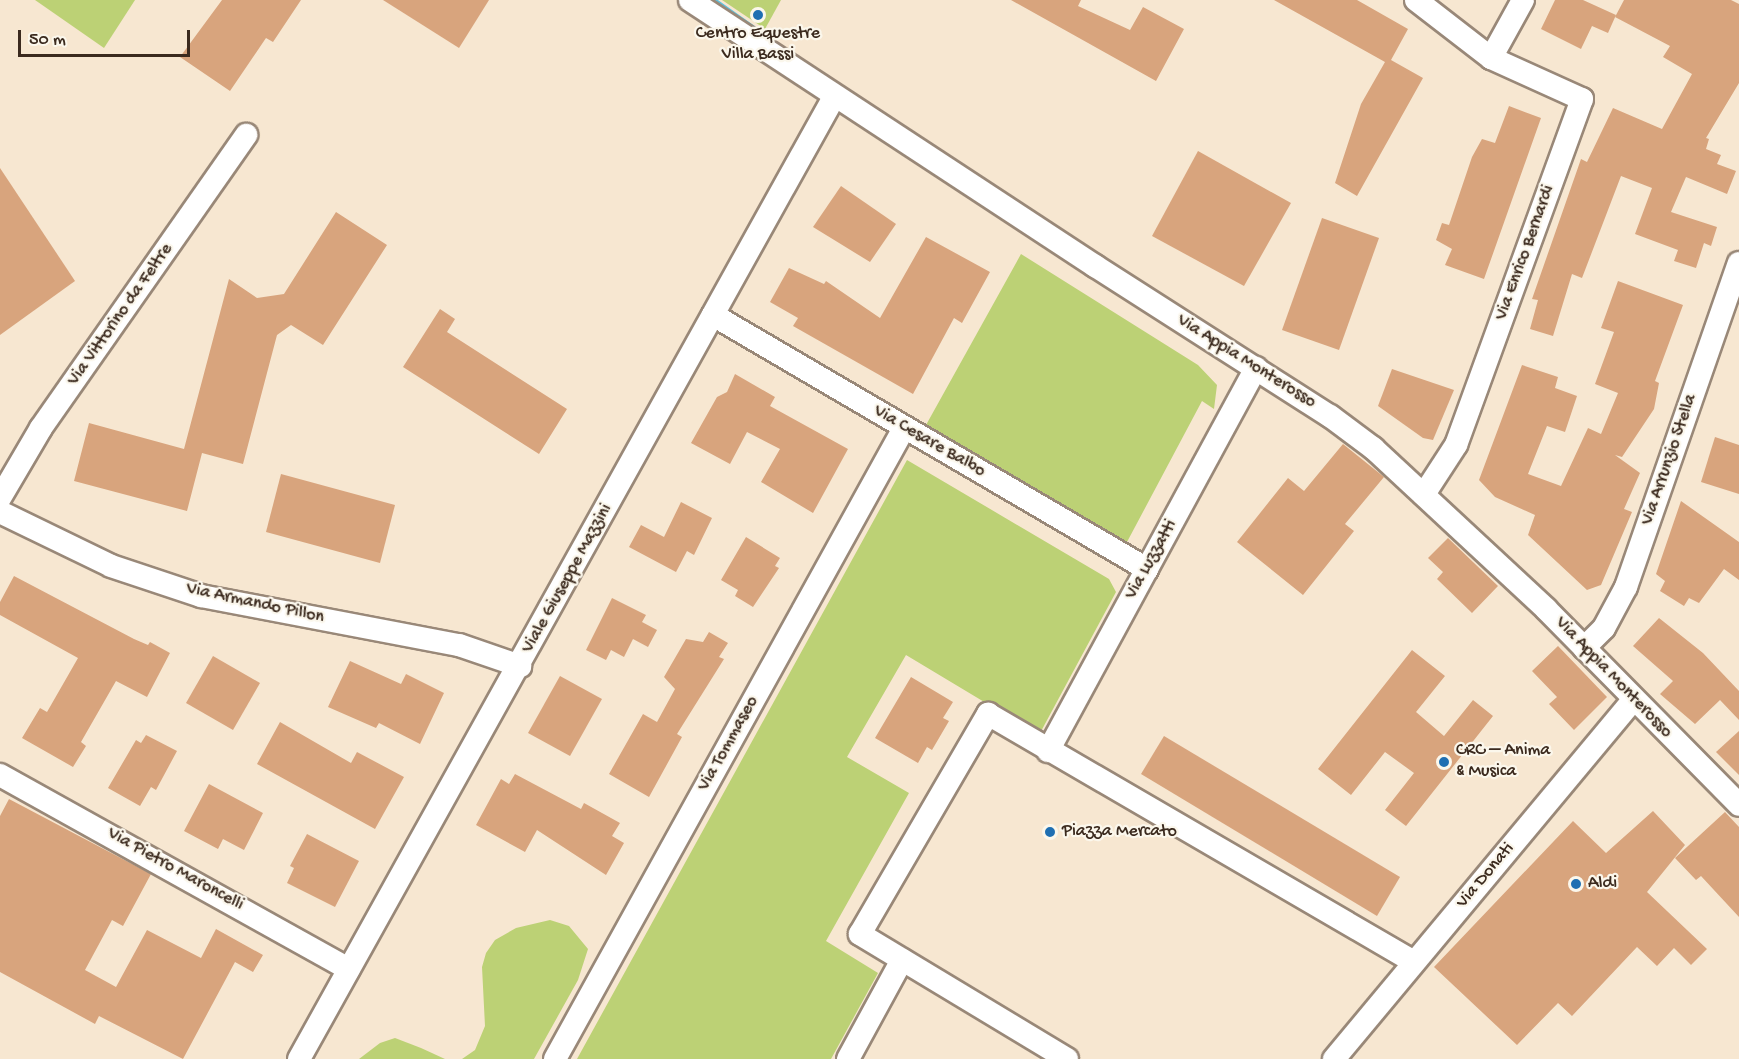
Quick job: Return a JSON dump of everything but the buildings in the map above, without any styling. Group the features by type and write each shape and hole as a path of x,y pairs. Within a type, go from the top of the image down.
{"street":[{"name":"Via Appia Monterosso","path":"690,0 834,97 1339,422 1424,494 1584,648 1739,805"},
{"name":"Via Enrico Bernardi","path":"1416,0 1491,58 1582,99 1456,445 1424,494"},
{"path":"1491,58 1523,0"},
{"name":"Viale Giuseppe Mazzini","path":"299,1059 520,666 834,97"},
{"name":"Via Vittorino da Feltre","path":"0,498 41,428 246,135"},
{"name":"Via Arrunzio Stella","path":"1584,648 1604,628 1626,587 1739,263"},
{"name":"Via Cesare Balbo","path":"712,315 1147,568"},
{"name":"Via Luzzatti","path":"1048,751 1257,369"},
{"name":"Via Tommaseo","path":"555,1059 904,428"},
{"name":"Via Armando Pillon","path":"0,512 111,566 201,596 459,645 520,666"},
{"name":"Via Donati","path":"1340,1056 1414,962 1633,700"},
{"path":"1067,1059 860,934 988,714 1414,962"},
{"name":"Via Pietro Maroncelli","path":"0,775 349,969"},
{"path":"848,1059 902,960"}],"green space":[{"path":"35,0 135,0 104,48"},
{"name":"Centro Equestre Villa Bassi","path":"722,0 781,0 765,29"},
{"path":"1021,254 1198,365 1217,385 1214,409 1202,401 1127,542 926,425"},
{"path":"907,460 1109,579 1116,592 1039,735 906,655 847,757 909,793 826,941 878,973 831,1059 577,1059"},
{"path":"550,920 569,926 588,949 578,980 534,1059 462,1059 475,1050 485,1026 482,967 486,953 495,940 516,928"},
{"path":"395,1038 445,1059 359,1059 380,1043"}],"waterway":[{"path":"712,0 763,36"}],"place":[{"name":"Centro Equestre Villa Bassi","path":"758,15"},
{"name":"CRC – Anima & Musica","path":"1444,762"},
{"name":"Piazza Mercato","path":"1050,832"},
{"name":"Aldi","path":"1576,884"}]}
